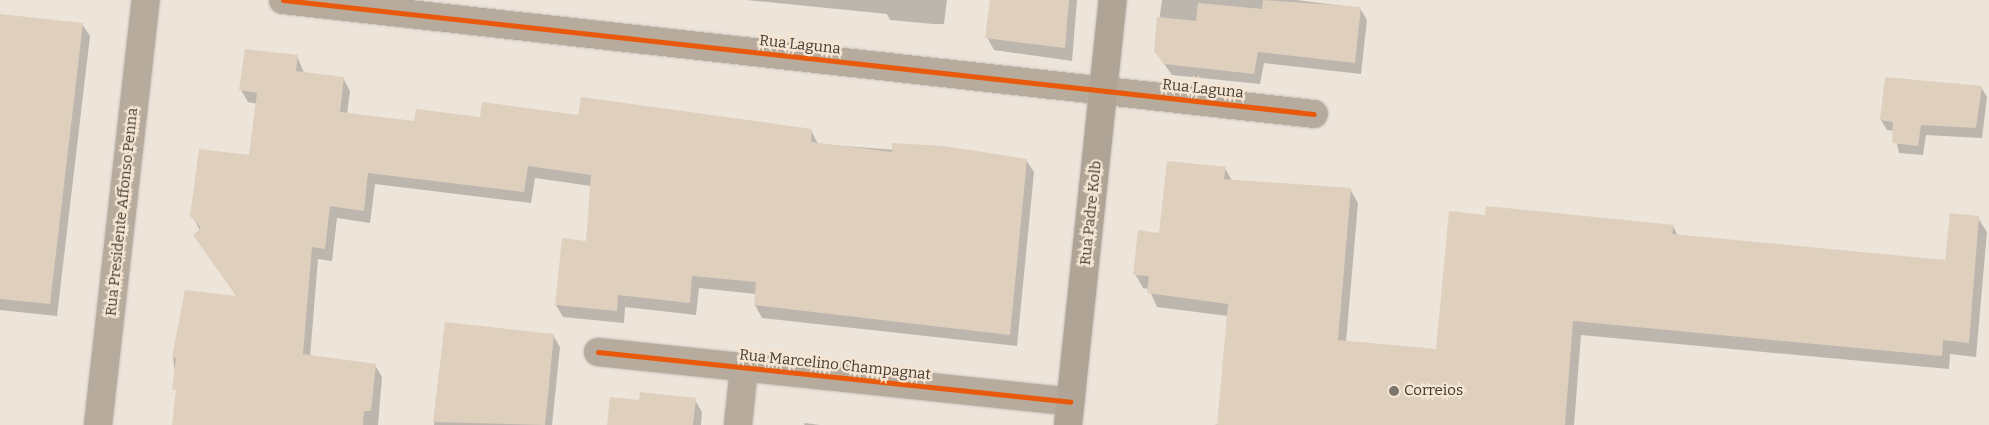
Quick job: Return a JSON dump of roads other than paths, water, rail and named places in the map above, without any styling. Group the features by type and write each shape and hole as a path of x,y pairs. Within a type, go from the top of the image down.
{"main road":[{"name":"Rua Padre Kolb","path":"1069,414 1113,0"}],"street":[{"name":"Rua Presidente Affonso Penna","path":"98,425 146,0"},
{"name":"Rua Laguna","path":"283,0 1314,114"},
{"name":"Rua Marcelino Champagnat","path":"598,352 744,368 1069,414"},
{"path":"738,425 744,368"}],"place":[{"name":"Correios","path":"1394,391"}]}
